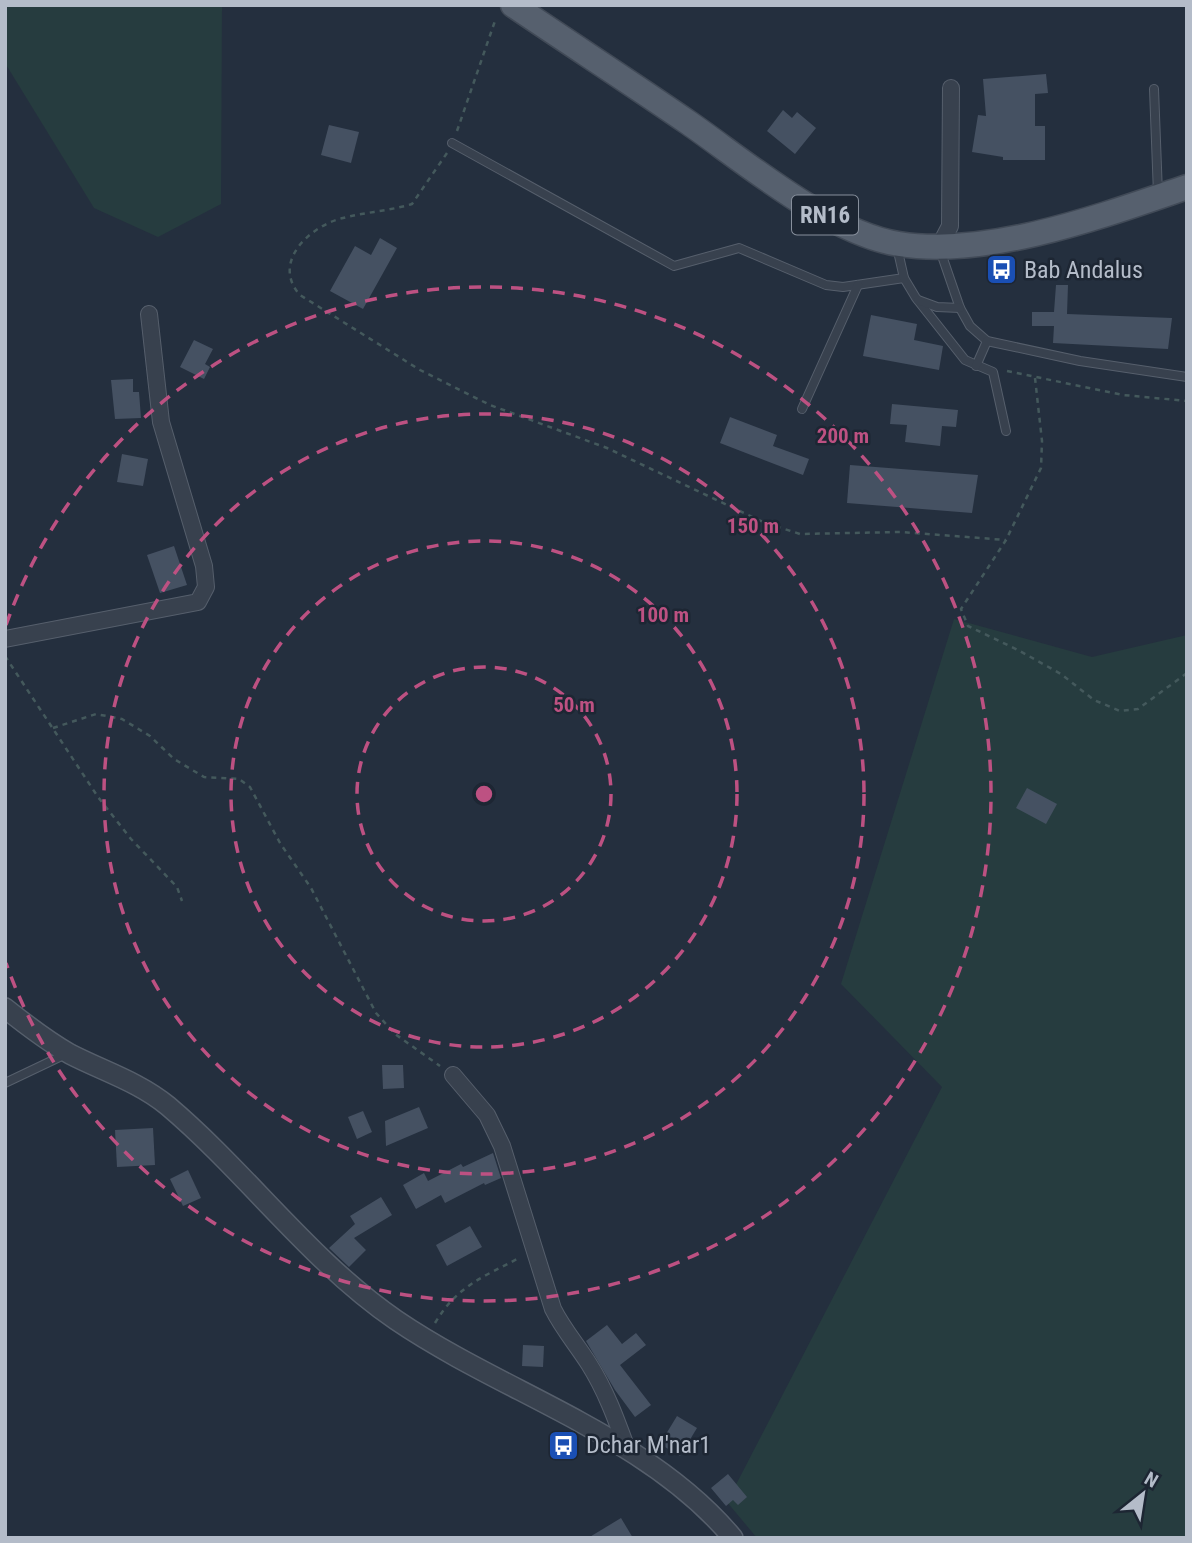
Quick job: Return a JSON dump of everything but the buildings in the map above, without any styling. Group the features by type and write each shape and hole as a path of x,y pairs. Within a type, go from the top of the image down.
{"main road":[{"name":"RN16","path":"505,11 825,215 897,244 939,247 982,244 1111,213 1187,187"}],"street":[{"path":"939,247 950,226 951,218 951,88"},
{"path":"5,639 198,602 206,587 198,544 161,422 149,314"},
{"path":"5,1008 69,1053 142,1088 166,1105 263,1196 328,1266 377,1306 426,1338 627,1449 684,1488 719,1529 733,1538"},
{"path":"453,1075 487,1115 502,1146 553,1309 564,1332 588,1361 608,1395 627,1449"}],"lane":[{"path":"1154,89 1158,197"},
{"path":"452,143 674,266 739,248 750,250 826,285 858,285 904,278"},
{"path":"897,244 904,278 916,299 965,360 993,372 1006,431"},
{"path":"939,247 960,308 970,326 987,341 1080,361 1187,377"},
{"path":"802,409 858,285"},
{"path":"916,299 937,307 960,308"},
{"path":"976,366 987,341"},
{"path":"5,1083 69,1053"}],"path":[{"path":"505,11 452,143 426,188 412,204 340,218 313,234 293,254 287,271 290,284 300,295 420,370 490,405 607,448 763,522 800,534 901,532 1006,540"},
{"path":"993,372 1009,371 1123,395 1187,401"},
{"path":"1035,378 1042,441 1041,468 1006,540 961,609 968,626 1061,674 1094,700 1121,711 1138,709 1187,673"},
{"path":"5,656 25,691 98,796 131,839 177,887 182,901"},
{"path":"53,728 96,714 122,719 150,737 174,759 204,777 239,779 250,787 310,888 376,1013 395,1034 453,1075"},
{"path":"426,1338 447,1303 462,1288 533,1251"}],"green space":[{"path":"5,5 222,5 221,204 158,237 94,208 5,63"},
{"path":"954,619 1092,657 1187,635 1187,1538 757,1538 727,1502 942,1087 841,984"}],"place":[{"name":"Bab Andalus","path":"1001,270"},
{"name":"Dchar M'nar1","path":"563,1445"}]}
